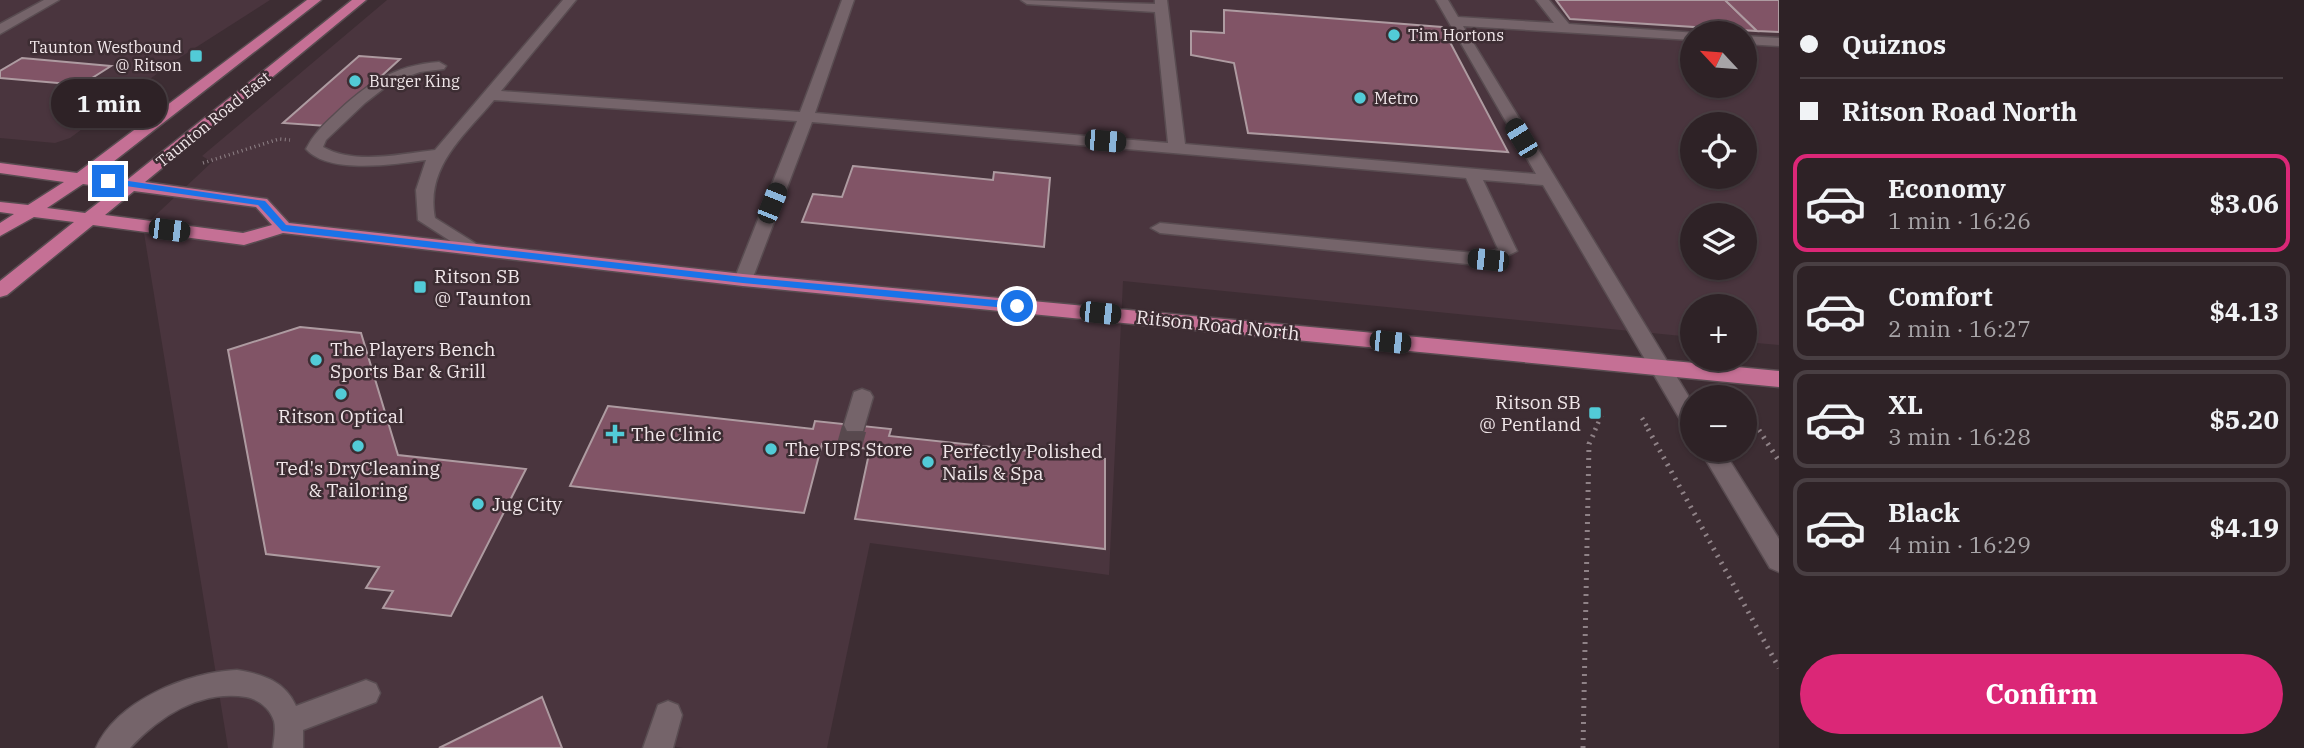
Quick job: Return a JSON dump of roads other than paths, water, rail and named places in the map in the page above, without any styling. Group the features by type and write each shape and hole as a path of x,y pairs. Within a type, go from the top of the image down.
{"main road":[{"name":"Taunton Road East","path":"0,231 83,177 315,0"},
{"name":"Taunton Road East","path":"0,291 360,0"},
{"path":"0,167 261,203 279,220 282,228"},
{"name":"Ritson Road North","path":"0,207 244,239 282,228 743,280 1779,379"}],"street":[{"path":"0,30 53,0"},
{"path":"469,247 427,220 422,199 424,178 437,158 570,0"},
{"path":"743,280 848,0"},
{"path":"1027,0 1162,4 1174,138 1178,147"},
{"path":"1442,0 1546,180 1680,400"},
{"path":"1542,0 1565,28"},
{"path":"1453,21 1680,35"},
{"path":"1757,41 1779,42"},
{"path":"437,158 347,160 320,154 314,149 319,138 382,80 404,69 439,66"},
{"path":"490,95 806,117 1546,180"},
{"path":"1160,228 1488,260 1508,251 1472,174"},
{"path":"851,441 862,397"},
{"path":"1718,462 1779,561"},
{"path":"111,748 130,727 169,700 203,686 227,682 256,685 280,702 288,735 366,693"},
{"path":"658,748 668,715"}],"tunnel":[{"path":"854,430 855,425"},
{"path":"849,447 854,429"}],"place":[{"name":"Tim Hortons","path":"1394,35"},
{"name":"Taunton Westbound @ Ritson","path":"196,56"},
{"name":"Burger King","path":"355,81"},
{"name":"Metro","path":"1360,98"},
{"name":"Ritson SB @ Taunton","path":"420,287"},
{"name":"The Players Bench Sports Bar & Grill","path":"316,360"},
{"name":"Ritson Optical","path":"341,394"},
{"name":"Ritson SB @ Pentland","path":"1595,413"},
{"name":"The Clinic","path":"615,434"},
{"name":"Ted's DryCleaning & Tailoring","path":"358,446"},
{"name":"The UPS Store","path":"771,449"},
{"name":"Perfectly Polished Nails & Spa","path":"928,462"},
{"name":"Jug City","path":"478,504"}]}
